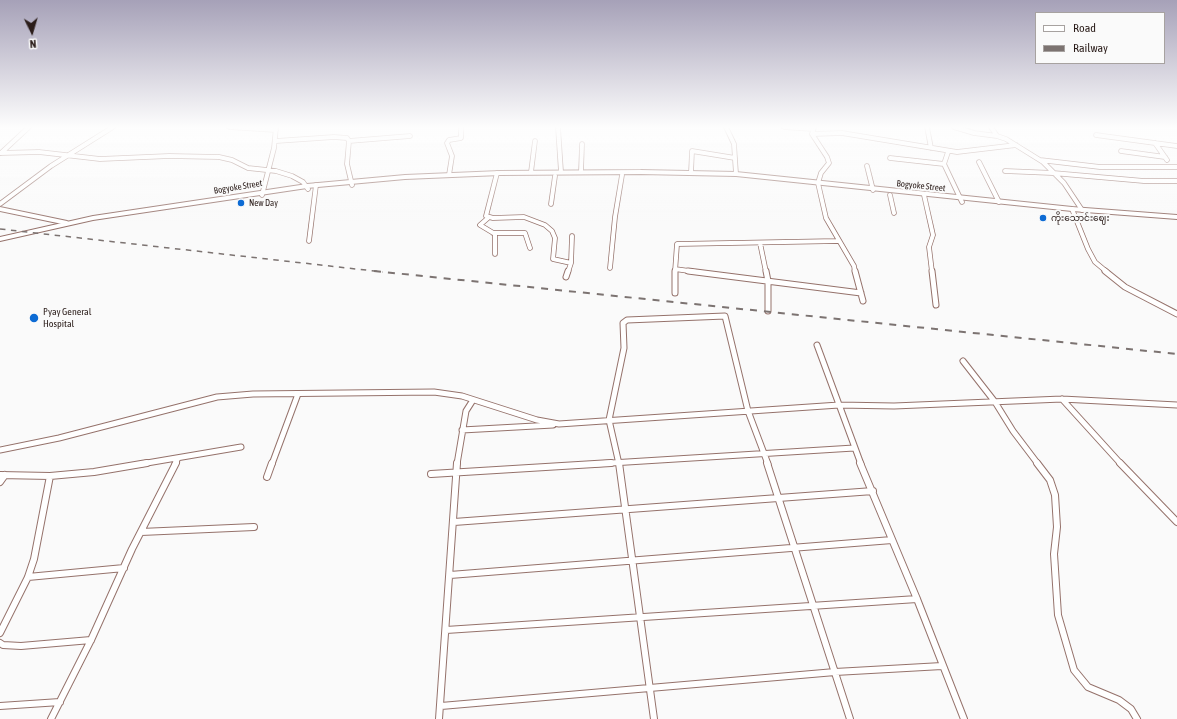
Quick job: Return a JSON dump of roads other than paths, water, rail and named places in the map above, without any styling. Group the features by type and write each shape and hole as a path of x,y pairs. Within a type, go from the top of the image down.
{"main road":[{"name":"Bogyoke Street","path":"352,183 531,172 691,172 736,174 890,195 962,200 1177,221"},
{"name":"Bogyoke Street","path":"1,240 68,223 262,194 352,183 449,175 698,176 819,185 925,197"},
{"name":"Bogyoke Street","path":"962,200 999,202 1074,212 1082,210 1177,217"}],"street":[{"path":"0,204 60,161"},
{"path":"233,161 248,168 268,170 298,178 307,188"},
{"path":"262,194 271,161"},
{"path":"347,161 352,183"},
{"path":"449,175 451,161"},
{"path":"531,172 532,161"},
{"path":"561,161 562,172"},
{"path":"581,161 581,172"},
{"path":"691,161 691,172"},
{"path":"735,161 736,174"},
{"path":"828,161 829,162 821,173 819,185 826,218 838,241 854,266 863,301"},
{"path":"913,161 944,164"},
{"path":"945,161 944,164 962,200"},
{"path":"1041,161 1076,199 1082,210"},
{"path":"1045,161 1100,167 1177,167"},
{"path":"979,162 999,202"},
{"path":"867,166 873,190"},
{"path":"1005,171 1053,173 1144,181 1177,181"},
{"path":"488,218 486,216 496,175"},
{"path":"610,268 615,217 622,175"},
{"path":"551,204 555,176"},
{"path":"309,241 316,187"},
{"path":"890,195 894,213"},
{"path":"925,197 933,235 929,247 936,305"},
{"path":"0,210 68,223"},
{"path":"1074,212 1088,249 1095,262 1124,287 1177,314"},
{"path":"530,248 525,233 493,233 480,225 488,218 524,217 545,225 552,231 555,238 553,259 571,262"},
{"path":"493,233 495,234 495,254"},
{"path":"566,277 571,262 572,236"},
{"path":"675,293 677,244 838,241"},
{"path":"760,243 768,281 768,311"},
{"path":"675,269 861,293"},
{"path":"654,719 618,462 609,420 624,348 623,323 627,320 725,316 748,411 764,453 850,719"},
{"path":"817,345 854,448 918,599 942,666 964,719"},
{"path":"963,361 995,402 1013,431 1050,480 1055,495 1057,527 1054,554 1058,615 1074,670 1088,687 1119,700 1131,710 1137,719"},
{"path":"0,450 67,436 217,397 253,394 434,392 462,396 537,420 559,424"},
{"path":"267,478 298,394"},
{"path":"1062,399 1177,522"},
{"path":"462,430 839,405 894,406 1062,399 1177,405"},
{"path":"439,719 454,522 456,472 466,411 473,400"},
{"path":"0,482 3,475 50,476 94,472 242,447"},
{"path":"431,474 854,448"},
{"path":"51,719 91,640 141,532 178,458"},
{"path":"0,633 28,577 39,538 50,476"},
{"path":"454,522 873,491"},
{"path":"141,532 254,527"},
{"path":"450,575 892,540"},
{"path":"28,577 124,568"},
{"path":"446,630 918,599"},
{"path":"0,643 3,645 21,646 91,640"},
{"path":"441,706 835,672 942,666"},
{"path":"0,706 60,702"}],"railway":[{"path":"0,229 375,271"},
{"path":"375,271 1177,354"},
{"path":"375,271 383,272"}],"place":[{"name":"New Day","path":"241,203"},
{"name":"ကိုးသောင်းဈေး","path":"1043,218"},
{"name":"Pyay General Hospital","path":"34,318"}]}
